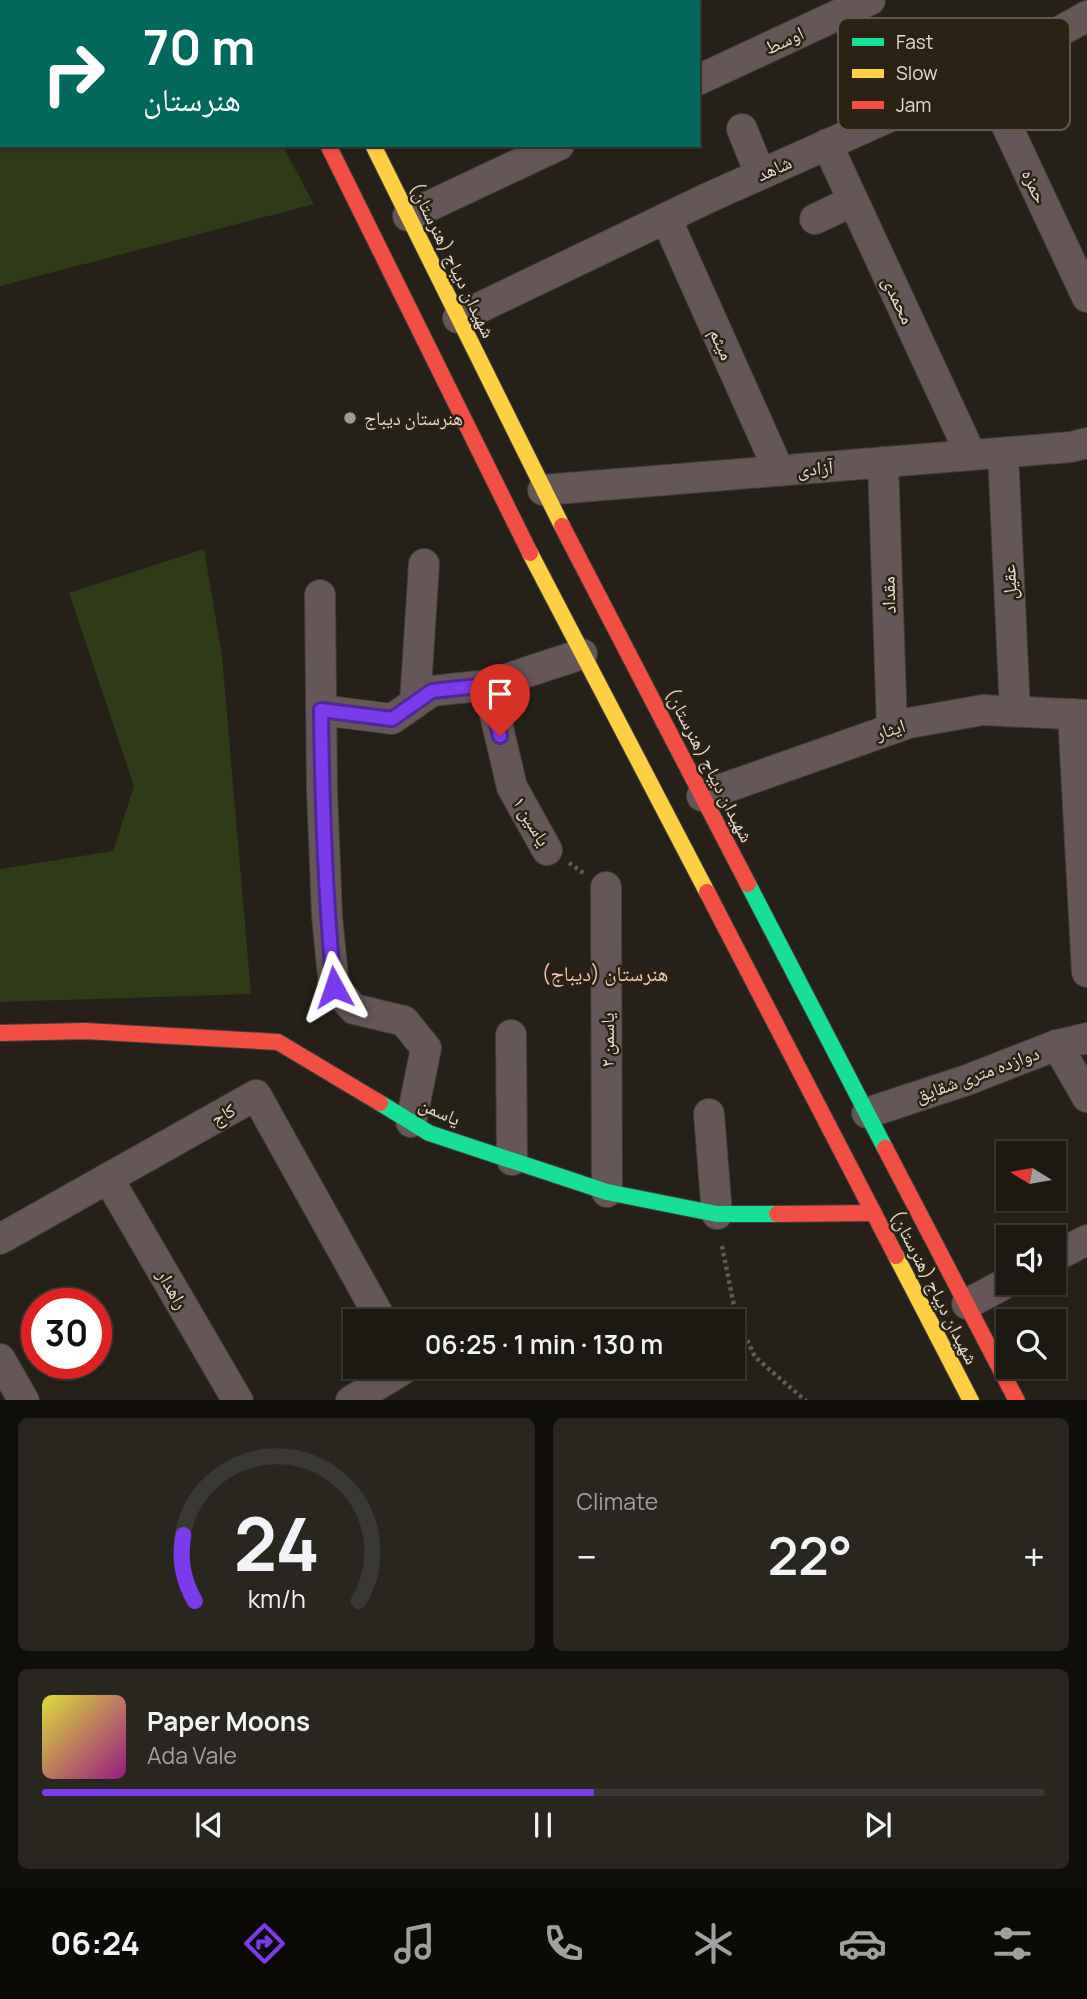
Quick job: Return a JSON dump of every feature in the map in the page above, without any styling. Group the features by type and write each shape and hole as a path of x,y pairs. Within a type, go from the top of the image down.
{"main road":[{"name":"شهیدان دیباج (هنرستان)","path":"329,147 525,499 702,796 1016,1400"},
{"name":"شهیدان دیباج (هنرستان)","path":"374,147 458,318 582,654 970,1400"},
{"name":"یاسمن","path":"0,1033 85,1031 278,1042 429,1133 607,1192 717,1214 873,1213"}],"street":[{"name":"اوسط","path":"700,79 870,0"},
{"name":"شاهد","path":"1070,26 1087,16"},
{"path":"742,129 760,174"},
{"name":"شاهد","path":"458,318 666,218 859,130"},
{"name":"حمزه","path":"1009,130 1087,297"},
{"name":"محمدی","path":"827,144 971,456"},
{"path":"408,216 555,147"},
{"path":"815,219 853,201"},
{"name":"میثم","path":"666,218 779,471"},
{"name":"آزادی","path":"525,499 779,471 971,456 1087,443"},
{"name":"عقیل","path":"1003,453 1015,711"},
{"name":"مقداد","path":"883,463 892,728"},
{"path":"415,704 424,564"},
{"path":"320,595 322,790 327,916 334,987 354,1009 404,1021 426,1048 411,1122"},
{"path":"321,710 392,719 432,691 488,685 582,654"},
{"name":"یاسین ۱","path":"488,685 512,787 547,850"},
{"name":"ایثار","path":"702,796 909,723 983,710 1080,715"},
{"path":"1080,715 1087,972"},
{"name":"یاسمن ۲","path":"606,887 607,1192"},
{"path":"511,1035 512,1160"},
{"name":"دوازده متری شقایق","path":"867,1113 967,1080 1057,1045 1087,1038"},
{"path":"1057,1045 1087,1097"},
{"name":"کاج","path":"0,1239 256,1095 375,1309"},
{"path":"709,1114 717,1214"},
{"name":"راهدار","path":"108,1178 237,1400"},
{"path":"1066,1251 1087,1240"},
{"path":"967,1304 996,1288"},
{"path":"0,1359 23,1400"},
{"path":"353,1400 388,1379"}],"path":[{"name":"یاسین ۱","path":"547,850 606,887"},
{"path":"717,1214 724,1264 736,1316 755,1357 805,1400"}],"green space":[{"path":"0,147 283,147 314,204 0,286"},
{"path":"204,549 222,656 251,994 0,1002 0,869 113,851 134,786 69,593"}],"traffic: fast":[{"path":"748,884 885,1148"},
{"path":"380,1103 429,1133 607,1192 717,1214 777,1214"}],"traffic: slow":[{"path":"374,147 562,526"},
{"path":"530,553 707,892"},
{"path":"896,1256 970,1400"}],"traffic: jam":[{"path":"329,147 530,553"},
{"path":"562,526 748,884"},
{"path":"707,892 896,1256"},
{"path":"0,1033 85,1031 278,1042 380,1103"},
{"path":"885,1148 1016,1400"},
{"path":"777,1214 873,1213"}],"place":[{"name":"هنرستان دیباج","path":"350,418"}],"district":[{"name":"(هنرستان (دیباج","path":"605,973"}],"route":[{"path":"334,987 327,916 321,710 392,719 432,691 488,685 500,736"}]}
